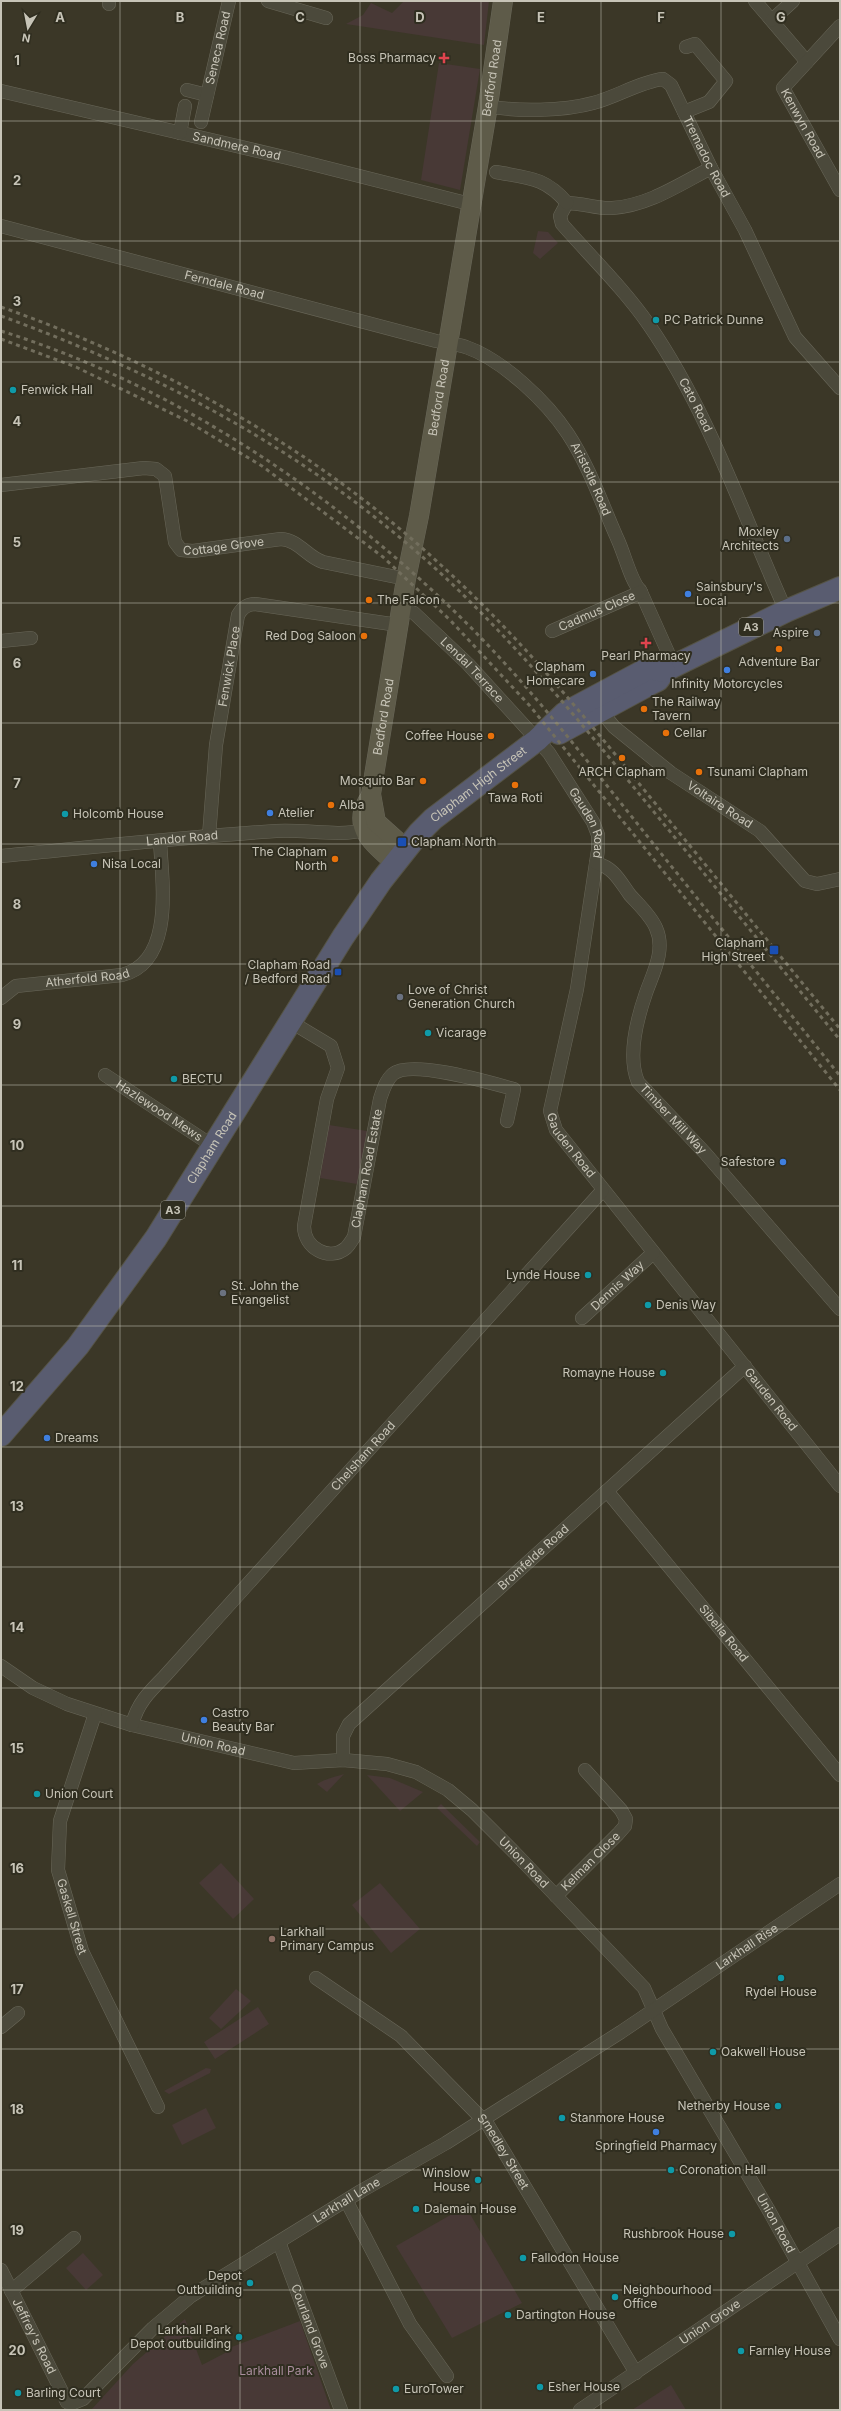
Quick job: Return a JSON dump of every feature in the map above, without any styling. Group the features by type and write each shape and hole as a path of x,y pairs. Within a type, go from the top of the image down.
{"highway":[{"name":"Clapham High Street","path":"537,740 549,737 601,711 658,680 669,669 786,611 840,588"},
{"name":"Clapham High Street","path":"400,856 433,819 537,740 565,713 649,668 669,669"},
{"name":"Clapham Road","path":"1,1435 38,1394 95,1323 156,1238 370,896 400,856"}],"main road":[{"name":"Bedford Road","path":"364,830 362,822 364,807 371,794 406,579 419,516 470,204 488,106 503,1"},
{"name":"Bedford Road","path":"371,794 376,822 400,856"},
{"path":"364,830 374,845 400,856"}],"street":[{"name":"Seneca Road","path":"201,122 229,1"},
{"path":"268,1 326,18"},
{"path":"755,1 806,62"},
{"path":"772,20 793,1"},
{"name":"Kenwyn Road","path":"840,26 784,88 840,190"},
{"path":"684,112 708,102 726,81 695,44 686,47"},
{"name":"Tremadoc Road","path":"488,106 537,108 571,107 593,103 663,79 671,85 712,168 745,230 795,337 840,388"},
{"name":"Seneca Road","path":"187,90 207,95"},
{"name":"Sandmere Road","path":"1,91 470,204"},
{"path":"180,133 185,106"},
{"path":"496,172 542,181 556,190 567,203 580,203 600,208 633,205 672,189 712,168"},
{"name":"Cato Road","path":"567,203 560,216 562,224 644,319 678,370 702,418 786,611"},
{"name":"Ferndale Road","path":"1,226 448,343"},
{"name":"Aristotle Road","path":"448,343 466,347 504,369 536,396 568,434 623,550 634,585 641,592 669,669"},
{"name":"Cottage Grove","path":"1,485 144,468 156,469 165,476 175,542 181,550 193,552 281,539 290,540 316,560 406,579"},
{"name":"Cadmus Close","path":"552,631 641,592"},
{"name":"Fenwick Place","path":"209,836 216,745 238,615 241,610 249,604 255,604 400,617"},
{"name":"Lendal Terrace","path":"400,617 414,614 468,664 537,740"},
{"path":"1,641 31,638"},
{"name":"Voltaire Road","path":"601,711 614,727 638,744 671,773 760,832 805,881 817,884 840,879"},
{"name":"Gauden Road","path":"537,740 552,758 597,829 598,843 577,989 550,1111 556,1130 602,1191 745,1366 840,1486"},
{"name":"Landor Road","path":"1,856 209,836 290,830 345,834 364,830"},
{"name":"Atherfold Road","path":"1,998 16,986 122,975 136,970 142,965 156,943 162,921 160,841"},
{"name":"Timber Mill Way","path":"596,863 608,867 650,919 659,937 658,961 645,994 633,1047 633,1071 638,1082 705,1153 840,1309"},
{"name":"Clapham Road Estate","path":"291,1022 331,1046 338,1068 327,1099 304,1226 304,1234 308,1243 318,1250 334,1253 346,1248 354,1237 380,1099 386,1083 393,1074 400,1071 438,1070 514,1089 507,1120"},
{"name":"Hazlewood Mews","path":"105,1075 213,1146"},
{"name":"Chelsham Road","path":"132,1725 135,1714 145,1695 319,1507 602,1191"},
{"name":"Dennis Way","path":"582,1318 653,1253"},
{"name":"Bromfelde Road","path":"343,1760 343,1736 349,1724 745,1366"},
{"name":"Sibella Road","path":"608,1491 840,1775"},
{"name":"Union Road","path":"1,1666 33,1688 66,1704 132,1725 294,1763 343,1760 387,1764 416,1772 432,1779 472,1810 641,1984 680,2061 798,2263 840,2339"},
{"name":"Gaskell Street","path":"95,1714 60,1821 58,1870 82,1951 158,2108"},
{"name":"Kelman Close","path":"556,1896 625,1826 626,1819 621,1810 585,1770"},
{"name":"Larkhall Rise","path":"653,2009 840,1884"},
{"name":"Smedley Street","path":"316,1978 401,2036 482,2119 636,2373"},
{"name":"Larkhall Lane","path":"62,2406 83,2399 153,2328 179,2306 241,2264 347,2202 482,2119 621,2032 653,2009"},
{"path":"1,2027 18,2013"},
{"path":"347,2202 410,2324 447,2376"},
{"name":"Union Grove","path":"580,2410 840,2234"},
{"path":"11,2290 74,2238"},
{"name":"Courland Grove","path":"279,2242 341,2410"},
{"name":"Jeffrey's Road","path":"1,2270 62,2406"}],"green space":[{"path":"404,1 489,1 484,45 346,24 363,15 371,3 392,13"},
{"path":"439,63 480,69 460,190 421,180"},
{"path":"538,231 548,232 558,243 540,259 533,253"},
{"path":"329,1125 367,1131 357,1184 320,1178"},
{"path":"344,1774 327,1792 317,1784 327,1779"},
{"path":"367,1775 390,1778 423,1792 400,1811"},
{"path":"441,1804 480,1842 477,1846 437,1808"},
{"path":"221,1863 254,1899 233,1919 199,1883"},
{"path":"380,1883 420,1929 391,1953 352,1905"},
{"path":"236,1989 251,2001 221,2029 209,2018"},
{"path":"258,2007 269,2024 215,2059 204,2042"},
{"path":"206,2068 211,2069 210,2073 169,2094 164,2091"},
{"path":"206,2108 216,2128 182,2145 172,2125"},
{"path":"461,2209 470,2214 522,2303 452,2338 396,2246"},
{"path":"83,2253 103,2275 86,2290 66,2268"},
{"name":"Larkhall Park","path":"185,2319 202,2365 225,2353 229,2348 300,2321 331,2410 91,2410 133,2364"},
{"path":"671,2385 686,2410 632,2410"}],"railway":[{"path":"1,307 121,355 179,383 235,414 290,448 343,484 394,524 442,566 498,620 550,677 840,1029"},
{"path":"1,316 124,366 183,395 240,426 295,460 349,498 401,538 476,607 569,710 840,1040"},
{"path":"1,331 64,353 125,380 184,410 242,444 298,481 352,522 403,564 452,609 521,682 586,759 840,1076"},
{"path":"1,339 76,367 187,421 262,466 383,557 451,621 530,706 840,1090"}],"place":[{"name":"Boss Pharmacy","path":"444,58"},
{"name":"PC Patrick Dunne","path":"656,320"},
{"name":"Fenwick Hall","path":"13,390"},
{"name":"Moxley Architects","path":"787,539"},
{"name":"Sainsbury's Local","path":"688,594"},
{"name":"The Falcon","path":"369,600"},
{"name":"Aspire","path":"817,633"},
{"name":"Red Dog Saloon","path":"364,636"},
{"name":"Pearl Pharmacy","path":"646,643"},
{"name":"Adventure Bar","path":"779,649"},
{"name":"Infinity Motorcycles","path":"727,670"},
{"name":"Clapham Homecare","path":"593,674"},
{"name":"The Railway Tavern","path":"644,709"},
{"name":"Cellar","path":"666,733"},
{"name":"Coffee House","path":"491,736"},
{"name":"ARCH Clapham","path":"622,758"},
{"name":"Tsunami Clapham","path":"699,772"},
{"name":"Mosquito Bar","path":"423,781"},
{"name":"Tawa Roti","path":"515,785"},
{"name":"Alba","path":"331,805"},
{"name":"Atelier","path":"270,813"},
{"name":"Holcomb House","path":"65,814"},
{"name":"Clapham North","path":"402,842"},
{"name":"The Clapham North","path":"335,859"},
{"name":"Nisa Local","path":"94,864"},
{"name":"Clapham High Street","path":"774,950"},
{"name":"Clapham Road / Bedford Road","path":"338,972"},
{"name":"Love of Christ Generation Church","path":"400,997"},
{"name":"Vicarage","path":"428,1033"},
{"name":"BECTU","path":"174,1079"},
{"name":"Safestore","path":"783,1162"},
{"name":"Lynde House","path":"588,1275"},
{"name":"St. John the Evangelist","path":"223,1293"},
{"name":"Denis Way","path":"648,1305"},
{"name":"Romayne House","path":"663,1373"},
{"name":"Dreams","path":"47,1438"},
{"name":"Castro Beauty Bar","path":"204,1720"},
{"name":"Union Court","path":"37,1794"},
{"name":"Larkhall Primary Campus","path":"272,1939"},
{"name":"Rydel House","path":"781,1978"},
{"name":"Oakwell House","path":"713,2052"},
{"name":"Netherby House","path":"778,2106"},
{"name":"Stanmore House","path":"562,2118"},
{"name":"Springfield Pharmacy","path":"656,2132"},
{"name":"Coronation Hall","path":"671,2170"},
{"name":"Winslow House","path":"478,2180"},
{"name":"Dalemain House","path":"416,2209"},
{"name":"Rushbrook House","path":"732,2234"},
{"name":"Fallodon House","path":"523,2258"},
{"name":"Depot Outbuilding","path":"250,2283"},
{"name":"Neighbourhood Office","path":"615,2297"},
{"name":"Dartington House","path":"508,2315"},
{"name":"Larkhall Park Depot outbuilding","path":"239,2337"},
{"name":"Farnley House","path":"741,2351"},
{"name":"Esher House","path":"540,2387"},
{"name":"EuroTower","path":"396,2389"},
{"name":"Barling Court","path":"18,2393"}]}
